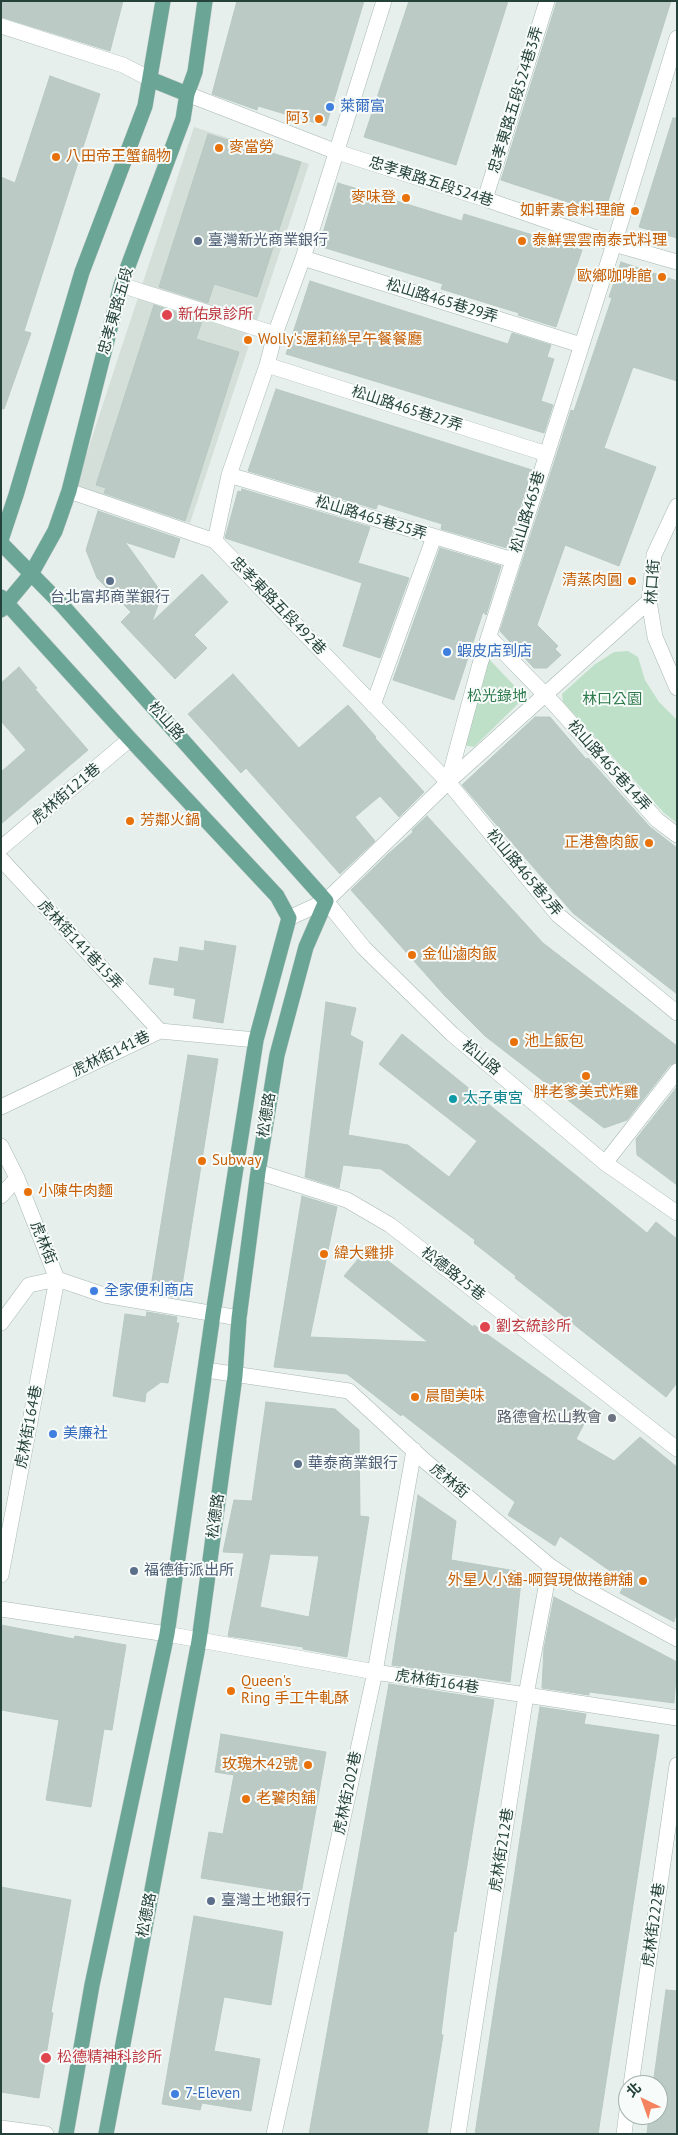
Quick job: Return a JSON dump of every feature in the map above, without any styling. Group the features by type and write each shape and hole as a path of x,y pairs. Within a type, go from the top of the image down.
{"main road":[{"path":"1,542 82,272 145,106 163,1"},
{"name":"忠孝東路五段","path":"3,603 31,574 55,531 69,491 121,285 183,119 187,94 195,72 205,1"},
{"path":"150,79 187,94"},
{"name":"松山路","path":"1,542 88,634 326,901"},
{"path":"3,603 277,896 290,918"},
{"name":"松德路","path":"106,2134 199,1641 235,1376 239,1318 258,1172 277,1055 306,947 326,901"},
{"name":"松德路","path":"66,2134 94,1976 168,1634 213,1314 256,1040 290,918"}],"street":[{"path":"215,541 229,475 267,365 275,334 303,258 384,1"},
{"name":"忠孝東路五段524巷3弄","path":"485,199 547,1"},
{"path":"1,26 123,66 150,79"},
{"name":"松山路465巷","path":"448,782 480,664 614,244 677,38"},
{"name":"忠孝東路五段524巷","path":"187,94 337,152 485,199 614,244 677,262"},
{"name":"松山路465巷29弄","path":"303,258 581,345"},
{"path":"121,285 275,334"},
{"name":"松山路465巷27弄","path":"267,365 546,454"},
{"name":"松山路465巷25弄","path":"229,475 513,560"},
{"name":"忠孝東路五段492巷","path":"69,491 215,541 448,782"},
{"name":"林口街","path":"677,506 654,555 649,601 654,637 677,688"},
{"path":"373,705 434,536"},
{"path":"290,918 326,901 448,782 649,601"},
{"name":"松山路465巷14弄","path":"489,637 544,694 657,820 677,835"},
{"name":"虎林街121巷","path":"1,848 130,739"},
{"name":"松山路465巷2弄","path":"448,782 558,915 677,1013"},
{"name":"虎林街141巷15弄","path":"1,858 160,1031"},
{"name":"松山路","path":"326,901 364,948 452,1034 605,1163 677,1213"},
{"name":"虎林街141巷","path":"1,1107 160,1031 256,1040"},
{"path":"605,1163 677,1071"},
{"name":"虎林街","path":"1,1146 17,1178 57,1280 104,1295 239,1318"},
{"name":"松德路25巷","path":"258,1172 348,1200 390,1225 677,1449"},
{"path":"1,1196 17,1178"},
{"path":"1,1323 29,1285 57,1280"},
{"name":"虎林街164巷","path":"1,1575 57,1280"},
{"name":"虎林街","path":"206,1370 235,1376 348,1391 425,1461 550,1566 580,1586 677,1639"},
{"name":"虎林街202巷","path":"274,2134 374,1672 414,1450"},
{"name":"虎林街212巷","path":"458,2134 526,1695 550,1566"},
{"path":"1,1609 168,1634 199,1641"},
{"name":"虎林街164巷","path":"199,1641 374,1672 677,1718"},
{"name":"虎林街222巷","path":"632,2075 677,1765"},
{"path":"1,2128 46,2134"}],"shaded area":[{"path":"194,127 309,164 190,523 76,486"}],"green space":[{"name":"林口公園","path":"628,651 638,657 645,680 659,702 677,720 677,823 664,813 563,702 562,694 594,665 614,652"},
{"name":"松光錄地","path":"489,659 525,697 474,747 463,745"}],"building":[{"path":"1,1 123,1 110,51 1,17"},
{"path":"237,1 364,1 326,126 258,106 257,110 212,94"},
{"path":"409,1 508,1 456,165 364,137"},
{"path":"557,1 671,1 604,214 501,180"},
{"path":"50,76 100,94 24,331 31,333 4,409 1,408 1,177 15,183"},
{"path":"673,118 677,118 677,238 639,227"},
{"path":"208,134 301,162 257,297 214,284 208,303 159,287"},
{"path":"338,183 462,221 464,214 582,250 556,327 518,315 519,313 441,289 443,284 319,246"},
{"path":"621,262 677,281 677,381 633,367 604,448 656,467 619,566 565,545 537,625 558,646 555,649 561,655 547,668 534,668 500,631 571,410 574,411 612,298 609,297"},
{"path":"310,281 508,344 512,333 551,345 547,357 554,359 541,401 553,405 544,433 286,354"},
{"path":"154,305 202,321 196,339 239,352 185,521 104,493 106,488 96,485"},
{"path":"276,389 532,470 507,548 441,529 442,524 378,504 376,509 248,471"},
{"path":"242,489 370,527 358,563 409,578 380,658 343,646 362,583 225,538 238,491 241,492"},
{"path":"98,511 180,539 174,558 125,542 162,593 152,622 202,574 228,602 194,635 207,648 175,679 121,622 131,612 97,578 86,550"},
{"path":"440,548 501,566 486,615 483,612 454,700 393,680"},
{"path":"19,667 37,688 35,689 88,750 1,824 1,772 26,750 1,721 1,683"},
{"path":"233,674 299,748 348,705 424,792 399,817 380,796 355,817 375,841 340,874 246,768 241,773 188,714"},
{"path":"535,717 550,717 586,759 588,758 650,827 677,848 677,994 573,913 462,785"},
{"path":"427,816 543,943 677,1046 677,1062 670,1065 627,1120 604,1128 485,1036 445,996 351,890 413,832 412,830"},
{"path":"205,941 236,946 223,1023 193,1018 196,999 174,995 175,988 149,984 154,958 178,962 180,947 204,951"},
{"path":"326,1002 356,1008 350,1035 363,1042 348,1135 408,1145 449,1177 477,1141 379,1064 402,1034 647,1233 656,1222 677,1239 677,1383 666,1397 515,1278 516,1276 474,1243 475,1240 381,1169 343,1165 339,1188 305,1177"},
{"path":"188,1055 218,1059 180,1298 150,1293"},
{"path":"677,1087 677,1185 637,1155 636,1139"},
{"path":"302,1196 337,1207 310,1337 428,1342 344,1276 369,1246 473,1327 474,1325 592,1409 576,1439 614,1461 640,1437 677,1467 677,1609 674,1622 620,1593 626,1582 560,1536 555,1546 508,1515 515,1502 402,1414 401,1416 347,1374 274,1367"},
{"path":"147,1312 177,1317 176,1323 179,1323 168,1383 161,1382 146,1393 145,1402 113,1396 125,1314 146,1317"},
{"path":"266,1402 335,1409 359,1430 360,1516 369,1517 347,1657 303,1649 303,1647 228,1636 244,1553 223,1552 234,1500 252,1501","holes":["270,1554 319,1556 309,1617 260,1607"]},
{"path":"418,1495 456,1521 451,1560 522,1572 510,1682 392,1665"},
{"path":"554,1597 677,1662 674,1703 589,1692 589,1695 542,1688 544,1648"},
{"path":"1,1625 74,1639 75,1636 126,1645 112,1730 104,1729 91,1807 46,1800 59,1720 1,1710"},
{"path":"389,1684 494,1700 456,1932 454,1931 441,2034 443,2035 427,2134 309,2134"},
{"path":"540,1707 586,1714 584,1724 659,1735 598,2134 475,2134"},
{"path":"221,1734 326,1752 301,1894 201,1878 209,1832 223,1834 234,1775 215,1772"},
{"path":"1,1887 71,1900 51,2012 53,2013 39,2098 1,2092"},
{"path":"194,1916 283,1932 271,2005 224,1997 214,2051 260,2059 251,2111 202,2103 200,2110 162,2104"},
{"path":"666,1990 677,1991 677,2134 647,2134 648,2125 668,2125 668,2075 654,2075"}],"place":[{"name":"萊爾富","path":"330,107"},
{"name":"阿3","path":"319,119"},
{"name":"麥當勞","path":"219,148"},
{"name":"八田帝王蟹鍋物","path":"56,157"},
{"name":"麥味登","path":"406,198"},
{"name":"如軒素食料理館","path":"635,211"},
{"name":"臺灣新光商業銀行","path":"198,241"},
{"name":"泰鮮雲雲南泰式料理","path":"522,241"},
{"name":"歐鄉咖啡館","path":"662,277"},
{"name":"新佑泉診所","path":"167,315"},
{"name":"Wolly's渥莉絲早午餐餐廳","path":"248,340"},
{"name":"台北富邦商業銀行","path":"110,581"},
{"name":"清蒸肉圓","path":"632,581"},
{"name":"蝦皮店到店","path":"447,652"},
{"name":"芳鄰火鍋","path":"130,821"},
{"name":"正港魯肉飯","path":"649,843"},
{"name":"金仙滷肉飯","path":"412,955"},
{"name":"池上飯包","path":"514,1042"},
{"name":"胖老爹美式炸雞","path":"586,1076"},
{"name":"太子東宮","path":"453,1099"},
{"name":"Subway","path":"202,1161"},
{"name":"小陳牛肉麵","path":"28,1192"},
{"name":"緯大雞排","path":"324,1254"},
{"name":"全家便利商店","path":"94,1291"},
{"name":"劉玄統診所","path":"485,1327"},
{"name":"晨間美味","path":"415,1397"},
{"name":"路德會松山教會","path":"612,1418"},
{"name":"美廉社","path":"53,1434"},
{"name":"華泰商業銀行","path":"298,1464"},
{"name":"福德街派出所","path":"134,1571"},
{"name":"外星人小舖-啊賀現做捲餅舖","path":"643,1581"},
{"name":"Queen's Ring 手工牛軋酥","path":"231,1691"},
{"name":"玫瑰木42號","path":"308,1765"},
{"name":"老饕肉舖","path":"246,1799"},
{"name":"臺灣土地銀行","path":"211,1901"},
{"name":"松德精神科診所","path":"46,2058"},
{"name":"7-Eleven","path":"175,2094"}]}
